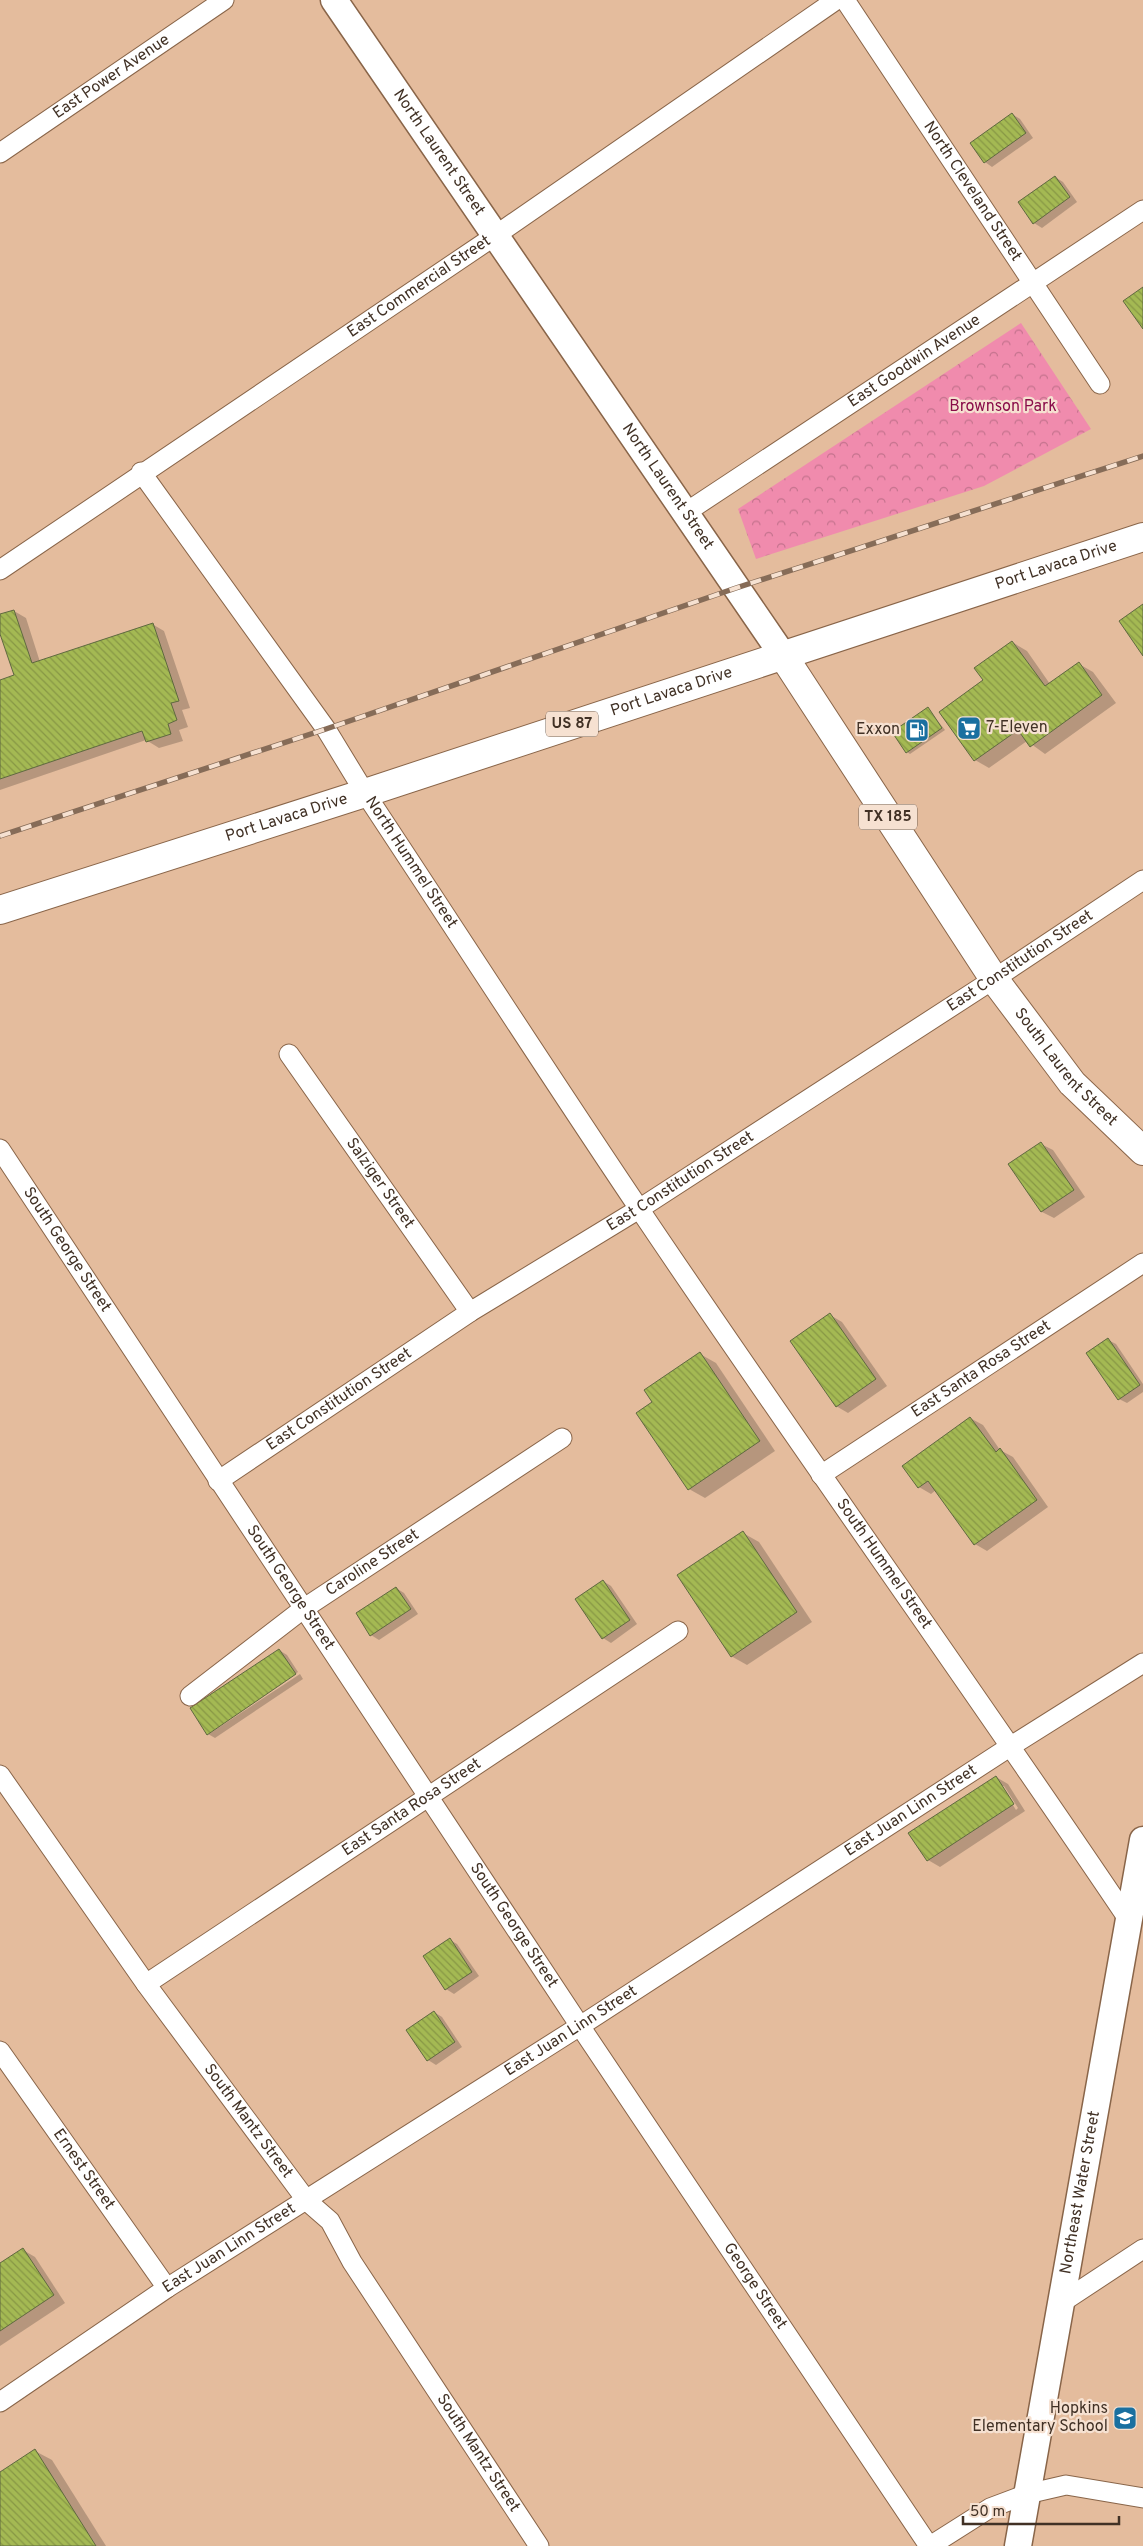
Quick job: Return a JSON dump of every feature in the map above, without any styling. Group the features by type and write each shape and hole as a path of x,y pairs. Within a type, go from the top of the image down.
{"main road":[{"name":"North Laurent Street","path":"334,0 782,654 994,980"},
{"name":"Port Lavaca Drive","path":"0,910 365,793 782,654 1143,537"},
{"name":"South Laurent Street","path":"994,980 1072,1083 1143,1151"},
{"name":"Northeast Water Street","path":"1018,2546 1143,1840"}],"street":[{"name":"East Power Avenue","path":"0,153 224,0"},
{"name":"East Commercial Street","path":"0,570 141,472 496,235 836,0"},
{"name":"North Cleveland Street","path":"845,0 1100,384"},
{"name":"East Goodwin Avenue","path":"685,513 1034,284 1143,210"},
{"name":"North Hummel Street","path":"141,472 326,729 365,793 639,1209"},
{"name":"East Constitution Street","path":"218,1481 470,1312 639,1209 994,980 1143,880"},
{"name":"Salziger Street","path":"289,1054 470,1312"},
{"name":"South George Street","path":"0,1149 580,2026"},
{"name":"South Hummel Street","path":"639,1209 821,1475 1011,1746 1128,1919"},
{"name":"East Santa Rosa Street","path":"821,1475 1143,1263"},
{"name":"Caroline Street","path":"190,1696 303,1609 562,1438"},
{"name":"East Santa Rosa Street","path":"146,1984 678,1631"},
{"name":"East Juan Linn Street","path":"0,2402 167,2288 580,2026 1011,1746 1143,1663"},
{"name":"South Mantz Street","path":"0,1775 146,1984 307,2200 330,2221 352,2262 539,2546"},
{"name":"George Street","path":"580,2026 929,2546"},
{"name":"Ernest Street","path":"0,2051 167,2288"},
{"path":"1061,2303 1143,2249"},
{"path":"929,2546 990,2508 1027,2494 1066,2485 1143,2498"}],"green space":[{"name":"Brownson Park","path":"1021,323 1091,429 984,486 756,559 738,509"}],"building":[{"path":"1012,113 1026,133 984,163 970,143"},
{"path":"1055,176 1070,197 1033,224 1018,202"},
{"path":"1143,287 1143,329 1123,301"},
{"path":"1143,604 1143,656 1119,621"},
{"path":"14,610 32,663 153,623 179,701 171,703 177,720 168,724 171,734 146,742 142,731 0,779 0,680 14,675 0,634 0,614"},
{"path":"1012,641 1045,686 1079,662 1102,695 1030,747 1018,730 974,761 939,712 983,680 974,668"},
{"name":"Exxon","path":"928,707 942,728 906,753 892,732"},
{"path":"1041,1142 1074,1190 1041,1212 1008,1164"},
{"path":"830,1313 876,1379 836,1407 790,1341"},
{"path":"1108,1338 1140,1385 1118,1400 1086,1353"},
{"path":"700,1352 760,1441 688,1490 636,1413 652,1402 644,1390"},
{"path":"970,1417 996,1452 1000,1448 1037,1500 974,1545 928,1481 918,1488 902,1466"},
{"path":"743,1531 797,1612 731,1657 677,1575"},
{"path":"603,1580 630,1620 602,1639 575,1599"},
{"path":"396,1587 411,1609 370,1636 356,1613"},
{"path":"279,1649 296,1674 207,1735 190,1708"},
{"path":"996,1776 1014,1804 927,1861 908,1833"},
{"path":"450,1938 472,1972 445,1990 423,1956"},
{"path":"434,2011 455,2042 427,2061 406,2030"},
{"path":"23,2248 54,2295 0,2331 0,2263"},
{"path":"35,2449 96,2546 0,2546 0,2472"}],"railway":[{"path":"0,836 326,729 736,588 1143,456"}],"place":[{"name":"7-Eleven","path":"969,728"},
{"name":"Exxon","path":"917,730"},
{"name":"Hopkins Elementary School","path":"1125,2418"}]}
